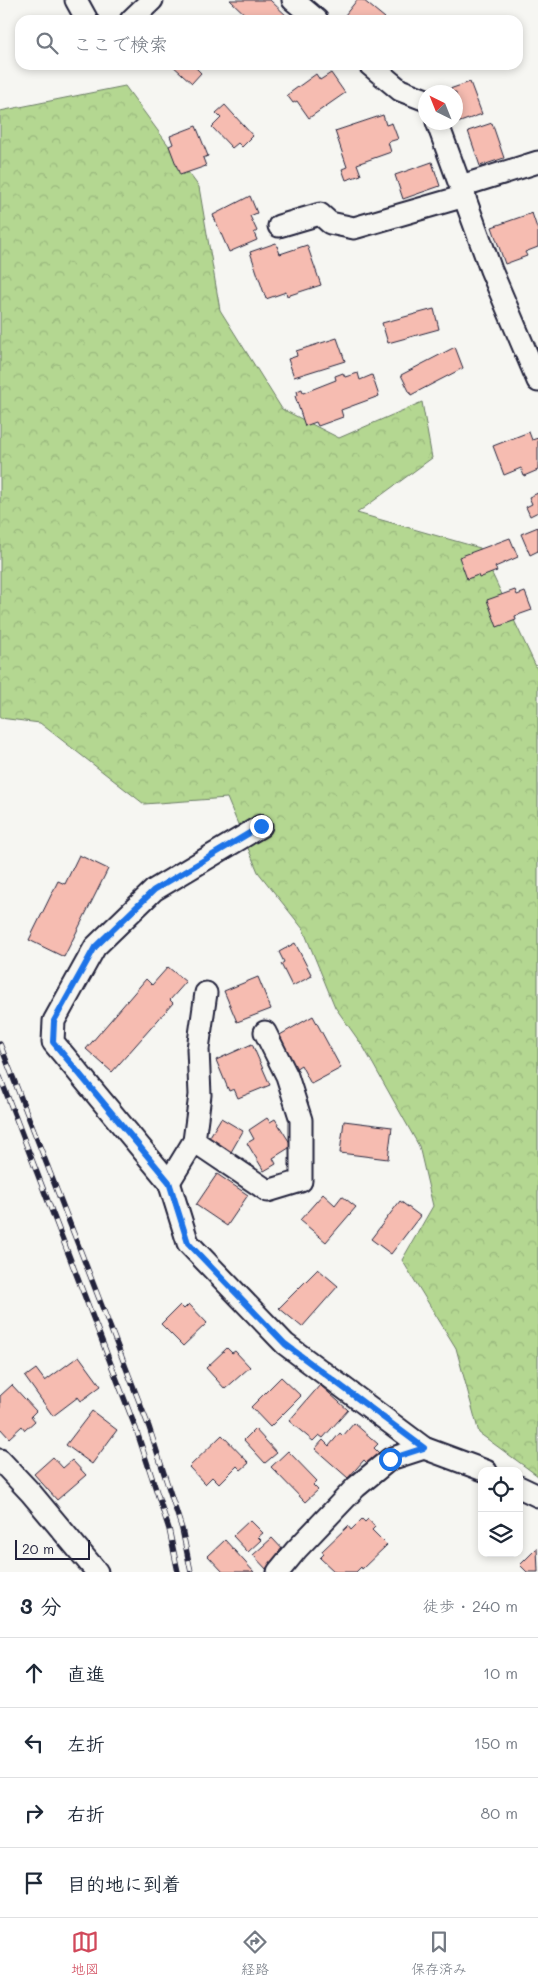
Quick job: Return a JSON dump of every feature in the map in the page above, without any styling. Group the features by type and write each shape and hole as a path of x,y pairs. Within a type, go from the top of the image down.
{"street":[{"path":"76,0 84,15"},
{"path":"136,15 152,0"},
{"path":"293,0 311,15"},
{"path":"376,70 400,90 418,97"},
{"path":"440,130 491,270 538,381"},
{"path":"279,226 320,214 330,223 354,228 463,191 538,162"},
{"path":"261,826 154,890 95,947 54,1021 53,1042 169,1182 188,1243 278,1337 424,1448 478,1468"},
{"path":"169,1182 194,1141 200,1095 198,1049 206,993"},
{"path":"194,1141 268,1191 301,1181 300,1120 287,1076 264,1032"},
{"path":"278,1572 356,1486 390,1459 424,1448"},
{"path":"0,1460 97,1572"},
{"path":"523,1488 538,1496"}],"green space":[{"path":"125,86 199,187 220,310 282,409 339,438 422,402 432,458 357,513 480,548 538,671 538,1476 479,1433 456,1348 402,1260 433,1206 419,1146 364,1048 335,1007 303,929 258,872 227,798 144,804 40,723 0,718 0,111"}],"building":[{"path":"230,0 270,0 286,15 246,15"},
{"path":"357,0 363,0 381,15 345,15"},
{"path":"178,70 198,70 201,73 192,83"},
{"path":"331,73 345,93 309,118 297,101 293,103 287,95 316,74 320,80"},
{"path":"470,82 482,114 463,121 463,85 461,85"},
{"path":"225,105 253,136 242,147 238,143 232,148 212,127 221,118 216,113"},
{"path":"383,115 386,125 392,123 398,139 388,142 391,152 357,164 361,175 346,180 342,169 347,167 335,131"},
{"path":"492,123 504,158 480,166 468,131"},
{"path":"196,126 208,156 203,158 206,166 180,175 169,146 173,144 170,136"},
{"path":"432,162 440,186 403,199 395,175"},
{"path":"250,196 257,213 250,216 257,231 254,233 257,240 229,252 213,215"},
{"path":"532,213 538,231 538,247 525,252 527,256 505,264 492,227"},
{"path":"276,243 280,254 307,245 321,285 287,296 286,292 266,299 250,252"},
{"path":"434,309 439,329 388,343 382,323"},
{"path":"337,338 345,361 294,377 288,359 297,356 296,351"},
{"path":"455,347 463,368 411,395 401,375"},
{"path":"343,373 345,377 358,373 360,380 372,375 379,396 341,410 343,417 318,426 316,422 305,426 295,396 298,395 297,391 302,389 303,393 336,380 335,376"},
{"path":"529,432 532,440 538,438 538,470 524,476 521,468 504,475 493,446"},
{"path":"538,493 538,512 530,516 526,507 532,504 529,497"},
{"path":"538,527 538,551 530,555 521,534"},
{"path":"510,538 518,557 495,567 497,571 479,578 478,575 467,579 459,557"},
{"path":"515,590 517,595 525,592 532,610 515,616 516,620 497,627 487,600"},
{"path":"79,855 108,869 64,957 29,940 58,881 65,884"},
{"path":"295,943 312,976 292,986 281,964 284,962 279,952"},
{"path":"168,967 186,982 170,1000 173,1003 112,1072 86,1049 146,979 152,985"},
{"path":"258,977 271,1009 237,1022 224,991"},
{"path":"313,1016 341,1068 311,1084 301,1065 295,1069 278,1036"},
{"path":"252,1044 270,1085 238,1098 234,1089 229,1091 216,1060"},
{"path":"221,1118 243,1131 231,1152 209,1138"},
{"path":"267,1118 270,1122 275,1119 292,1146 273,1158 276,1164 264,1171 247,1143 254,1139 249,1130"},
{"path":"344,1121 392,1127 388,1159 340,1153"},
{"path":"217,1174 248,1195 227,1226 196,1205"},
{"path":"323,1194 335,1205 342,1196 356,1207 326,1242 300,1220"},
{"path":"400,1201 420,1216 391,1254 371,1239"},
{"path":"318,1269 338,1286 302,1327 279,1308"},
{"path":"189,1304 207,1323 183,1346 161,1324 180,1305 184,1309"},
{"path":"227,1348 232,1353 235,1351 250,1367 225,1389 206,1368"},
{"path":"79,1356 101,1386 81,1401 78,1397 53,1416 25,1377 36,1369 45,1381"},
{"path":"281,1377 301,1396 270,1427 251,1407"},
{"path":"12,1385 36,1411 31,1416 35,1421 25,1430 22,1426 9,1438 0,1428 0,1396"},
{"path":"320,1385 348,1410 323,1438 319,1435 313,1441 289,1421"},
{"path":"92,1411 117,1430 92,1464 66,1445"},
{"path":"354,1423 378,1444 374,1448 379,1453 369,1465 364,1460 348,1478 315,1449 323,1440 329,1446 340,1433 343,1436"},
{"path":"255,1429 277,1453 265,1463 244,1440"},
{"path":"222,1435 249,1463 241,1470 237,1466 219,1484 212,1477 205,1484 189,1467"},
{"path":"288,1451 317,1481 313,1485 318,1490 305,1502 271,1467"},
{"path":"53,1457 63,1468 72,1460 86,1475 57,1500 34,1474"},
{"path":"362,1519 365,1522 368,1519 375,1527 372,1530 387,1545 362,1569 361,1567 356,1572 335,1572 320,1558 324,1554 322,1551 348,1526 351,1530"},
{"path":"250,1520 263,1533 258,1537 261,1540 248,1552 233,1536"},
{"path":"272,1538 287,1554 268,1571 253,1555"},
{"path":"225,1540 254,1572 223,1572 208,1556"},
{"path":"537,1548 538,1572 527,1572 520,1565"}],"railway":[{"path":"0,1044 149,1427 182,1529 191,1572"},
{"path":"0,1077 136,1429 169,1529 178,1572"}],"route":[{"path":"261,826 154,890 95,947 54,1021 53,1042 169,1182 188,1243 285,1344 424,1448 390,1459"}]}
